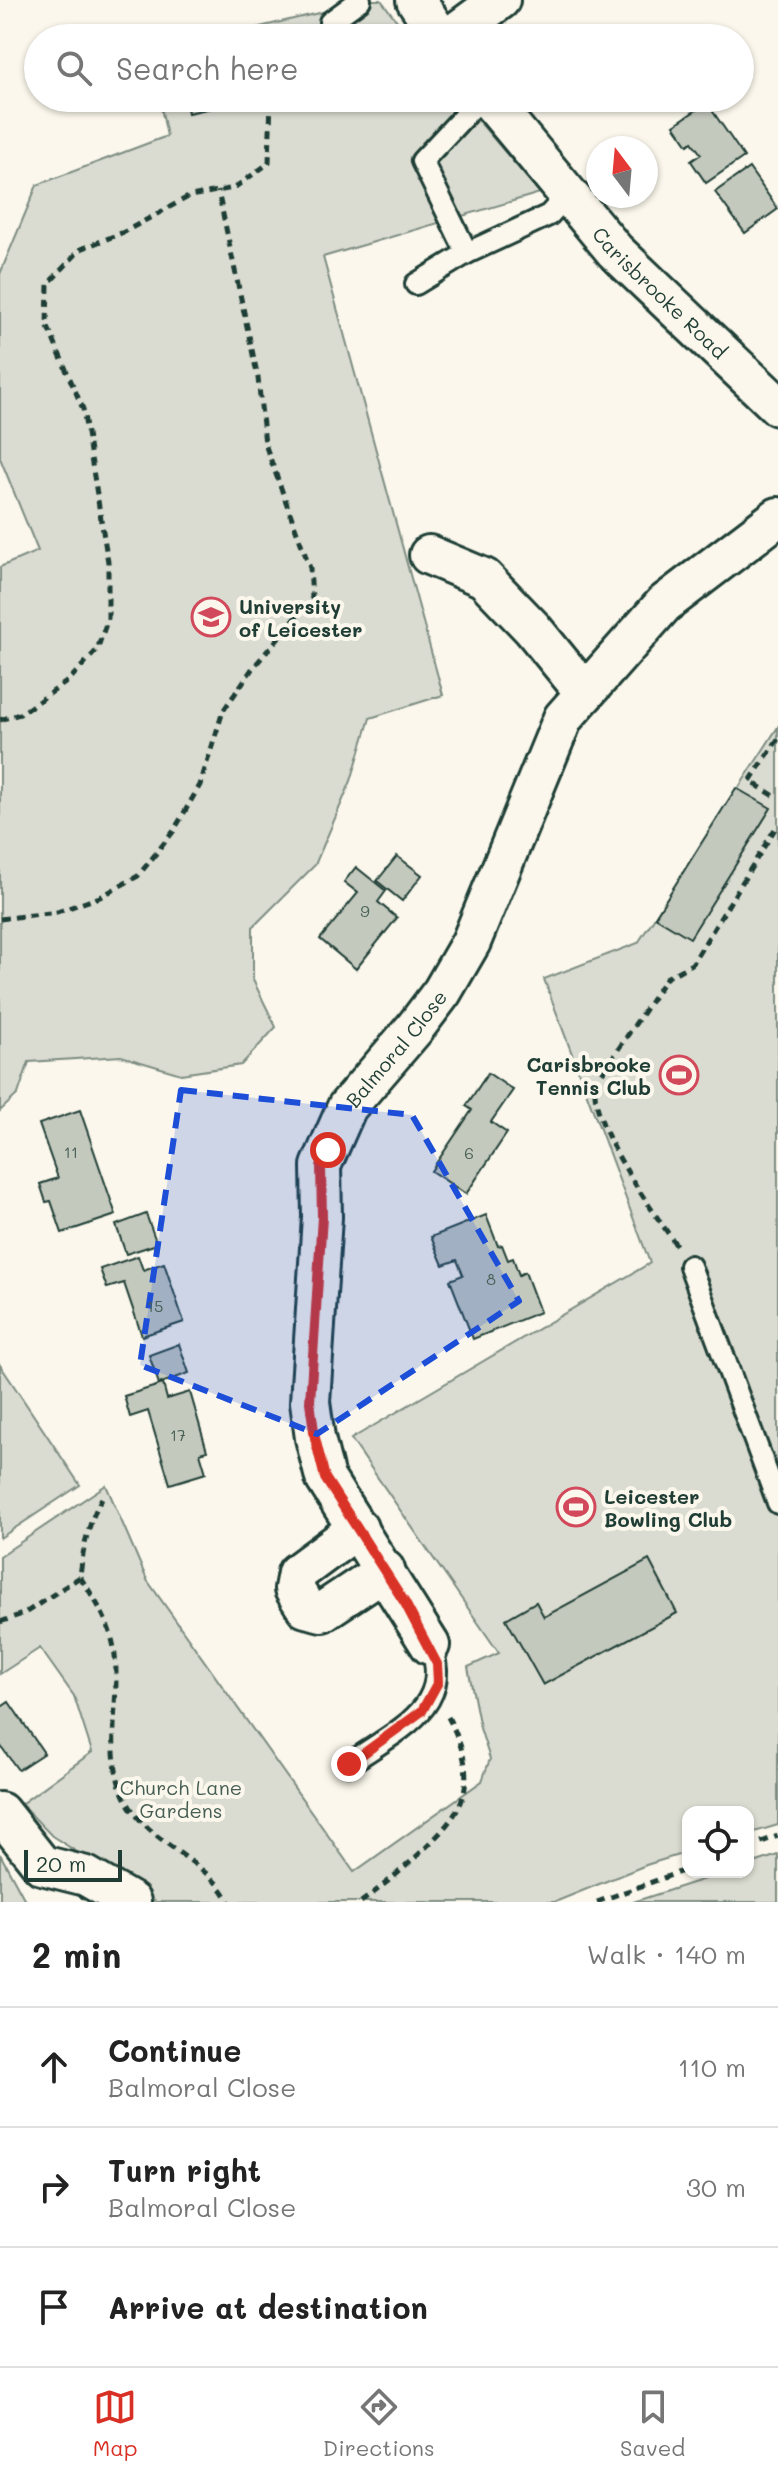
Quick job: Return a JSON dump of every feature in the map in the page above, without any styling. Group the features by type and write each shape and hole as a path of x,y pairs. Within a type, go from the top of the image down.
{"street":[{"path":"416,0 432,24"},
{"path":"467,24 500,0"},
{"name":"Carisbrooke Road","path":"500,112 615,251 778,406"},
{"name":"Balmoral Close","path":"430,1645 325,1478 310,1402 322,1217 321,1166 347,1107 442,992 471,942 563,718 664,604 778,517"},
{"path":"429,555 484,578 532,628 585,693"},
{"path":"358,1528 297,1573 294,1589 306,1608 322,1612 385,1570"},
{"path":"0,1812 42,1865 86,1876 131,1902"}],"lane":[{"path":"330,22 360,0"},
{"path":"467,253 422,161 468,112"},
{"path":"416,284 467,253 549,215 568,194"},
{"path":"690,1266 778,1503"},
{"name":"Balmoral Close","path":"430,1645 437,1664 438,1682 432,1698"},
{"path":"349,1764 422,1711 432,1698"}],"path":[{"path":"0,720 20,714 68,681 97,650 108,618 108,562 83,409 47,325 48,284 81,249 124,232 190,196 234,188 269,163 271,112"},
{"path":"0,919 57,912 100,897 138,876 173,832 200,785 223,711 252,669 312,598 310,568 265,444 258,378 218,191"},
{"path":"778,739 750,781 778,798"},
{"path":"690,1266 618,1155 594,1098 595,1084 666,978 692,964 778,824"},
{"path":"102,1498 86,1539 80,1577 107,1624 114,1649 115,1761 126,1801 148,1830 223,1888 229,1902"},
{"path":"0,1622 25,1613 80,1577"},
{"path":"361,1902 417,1855 457,1811 466,1770 462,1742 432,1698"},
{"path":"754,1845 778,1836"},
{"path":"597,1902 682,1871"}],"highlighted area":[{"path":"181,1090 412,1115 519,1301 317,1434 140,1365"}],"green space":[{"path":"341,0 381,0 399,24 273,24 327,11"},
{"name":"University of Leicester","path":"162,112 471,112 540,193 323,257 443,695 370,718 351,781 315,865 253,927 253,980 276,1027 241,1065 181,1074 121,1056 29,1062 18,1094 0,1111 0,567 38,551 0,458 0,274 37,185 167,136"},
{"name":"Church Lane Gardens","path":"778,727 778,1825 754,1832 754,1806 682,1806 682,1854 555,1902 156,1902 52,1836 21,1804 92,1752 74,1696 40,1648 0,1674 0,1556 106,1485 147,1580 354,1872 482,1781 490,1759 480,1728 468,1667 499,1653 351,1439 650,1263 544,979 638,943"},
{"path":"0,1365 80,1485 0,1538"},
{"path":"0,1854 26,1902 0,1902"},
{"path":"778,1855 778,1902 633,1902 707,1878 754,1878 754,1863"}],"building":[{"path":"694,112 713,112 744,157 706,183 691,161 701,154 692,142 688,145 674,125"},
{"path":"749,168 778,209 745,233 715,192"},
{"path":"736,788 771,808 690,938 655,917"},
{"path":"397,856 422,875 402,901 377,881"},
{"path":"356,867 386,891 378,902 397,918 356,969 320,939 358,893 344,882"},
{"path":"488,1073 513,1090 491,1122 507,1133 466,1194 431,1171 472,1110 466,1106"},
{"path":"80,1110 116,1215 62,1233 51,1201 46,1202 40,1184 58,1178 39,1124"},
{"path":"146,1214 157,1244 126,1254 116,1225"},
{"path":"486,1215 498,1246 502,1245 508,1260 513,1258 519,1275 525,1272 540,1312 473,1339 450,1280 463,1275 457,1260 443,1265 431,1237"},
{"path":"138,1256 143,1270 164,1263 184,1322 142,1336 124,1283 107,1288 100,1269"},
{"path":"179,1344 189,1373 159,1384 149,1355"},
{"path":"163,1384 167,1399 190,1392 207,1451 200,1453 206,1473 170,1484 148,1411 130,1417 124,1396"},
{"path":"649,1560 677,1613 543,1685 506,1619 536,1602 544,1617"},
{"path":"9,1702 44,1753 18,1770 0,1745 0,1708"}],"place":[{"name":"University of Leicester","path":"211,617"},
{"name":"Carisbrooke Tennis Club","path":"679,1075"},
{"name":"Leicester Bowling Club","path":"576,1507"}],"route":[{"path":"328,1150 321,1166 322,1217 310,1402 315,1438 325,1478 430,1645 437,1664 438,1682 432,1698 422,1711 349,1764"}]}
